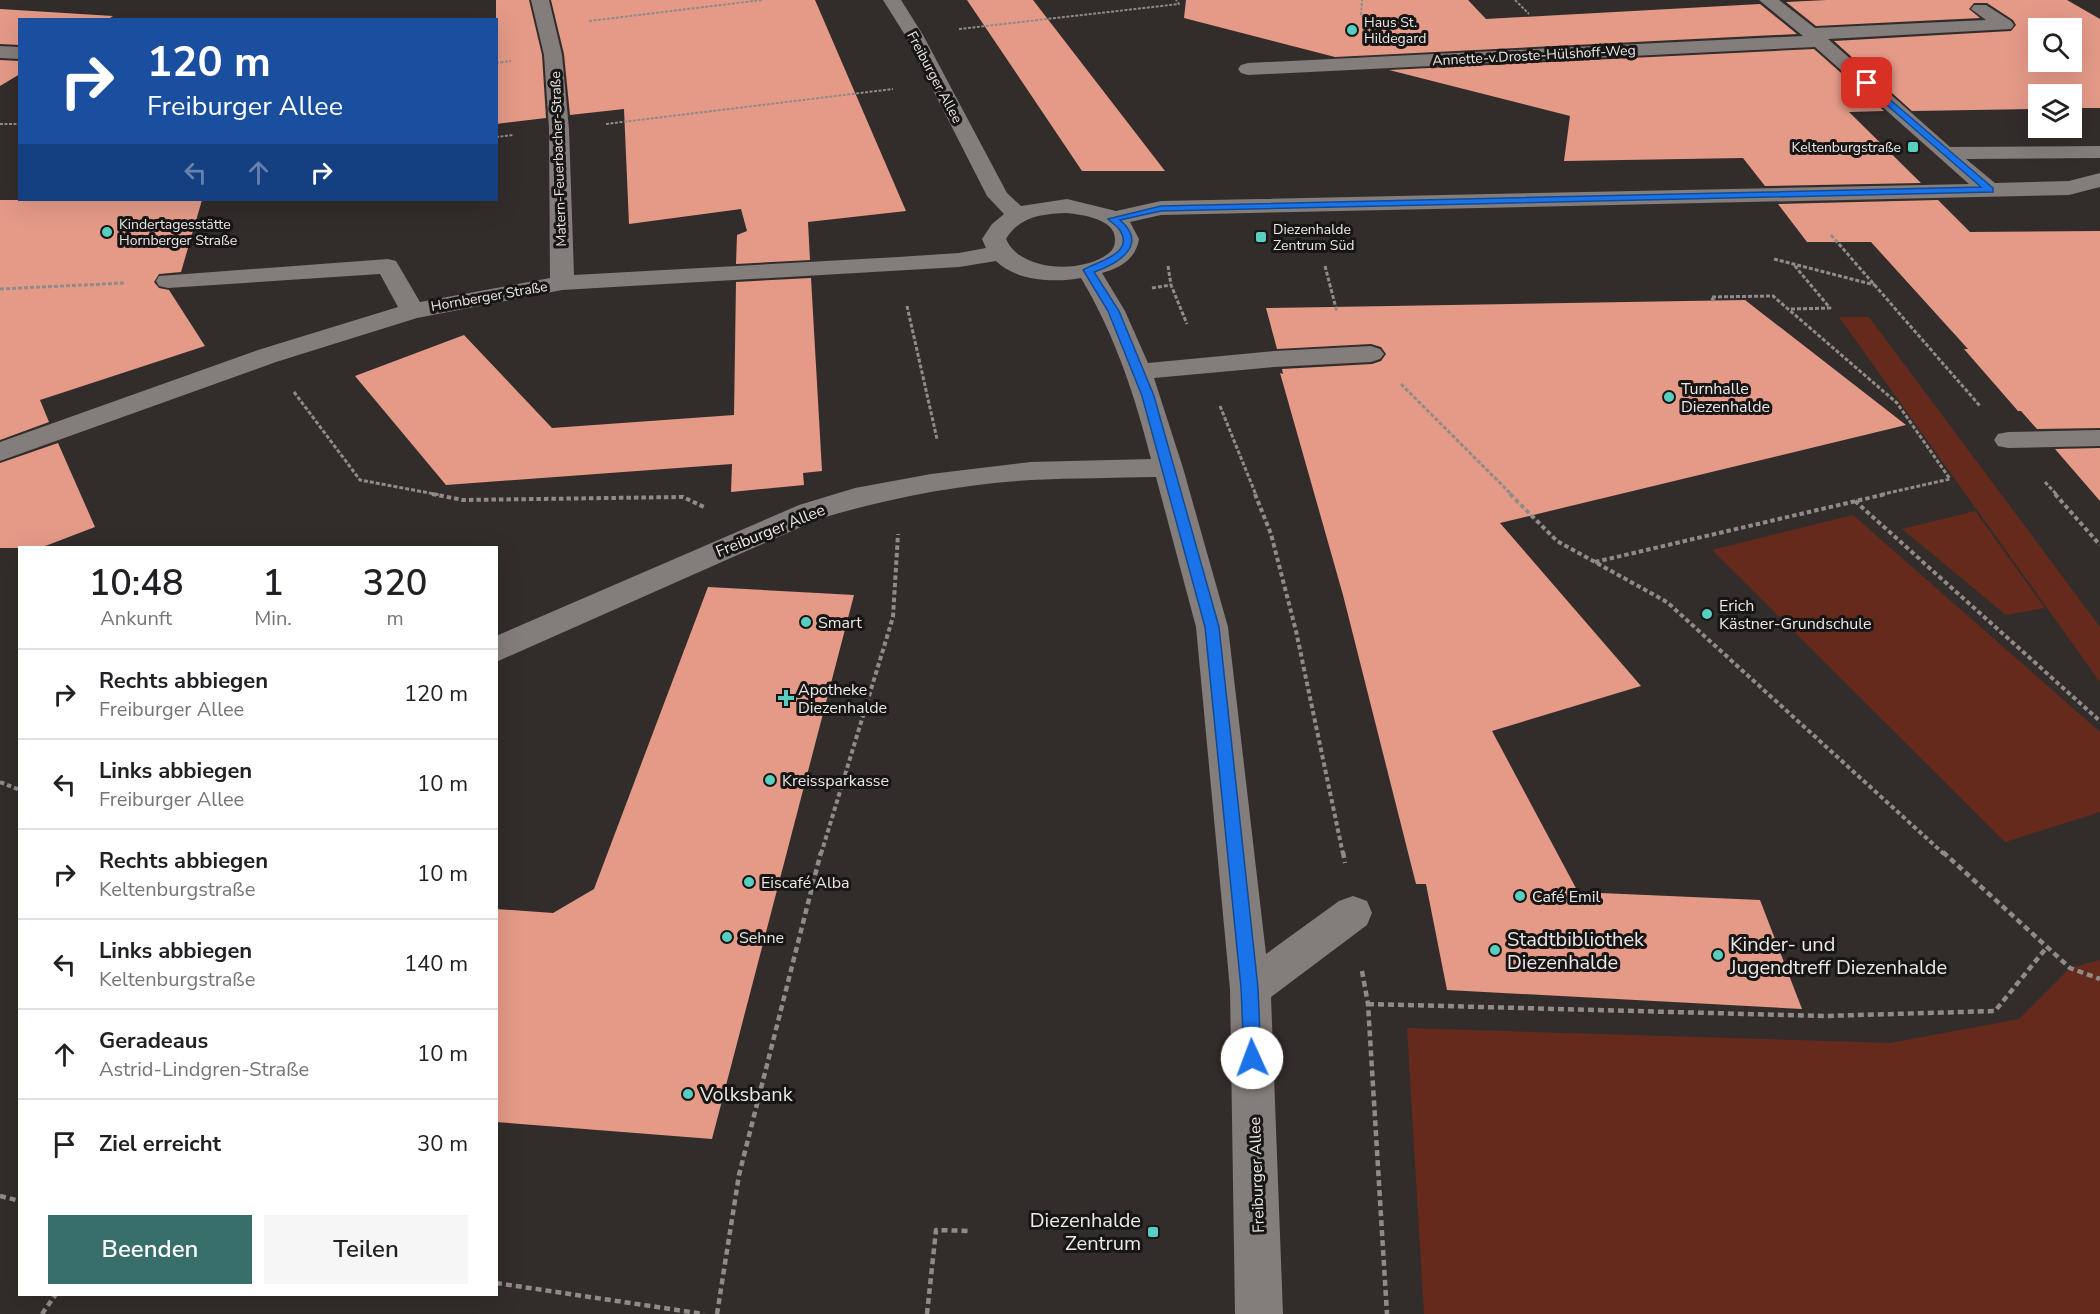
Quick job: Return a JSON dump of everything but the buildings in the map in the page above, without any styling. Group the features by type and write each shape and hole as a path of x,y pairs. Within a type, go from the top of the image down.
{"street":[{"name":"Matern-Feuerbacher-Straße","path":"540,0 553,55 559,129 562,283"},
{"name":"Freiburger Allee","path":"892,0 914,35 998,196 1017,214"},
{"path":"1768,0 1815,37 1990,190"},
{"name":"Annette-v.Droste-Hülshoff-Weg","path":"1248,69 2005,25 1980,9"},
{"path":"0,52 18,53"},
{"path":"1946,153 2096,156"},
{"path":"1112,219 1161,208 2069,188 2100,180"},
{"path":"1067,206 1092,210 1112,219 1123,228 1127,237 1126,247 1112,261 1088,270 1047,273 1012,262 1000,253 994,239 1001,226 1017,214 1041,208 1067,206"},
{"name":"Hornberger Straße","path":"0,452 267,356 412,311 562,283 959,260 1000,253"},
{"path":"168,281 388,266 412,311"},
{"name":"Freiburger Allee","path":"1088,270 1113,311 1148,396 1212,627 1250,988 1259,1314"},
{"path":"1138,372 1274,359 1371,354"},
{"path":"2008,440 2100,438"},
{"name":"Freiburger Allee","path":"498,649 760,533 810,512 843,502 931,483 1030,471 1169,468"},
{"path":"1250,988 1353,913"}],"path":[{"path":"546,26 762,0"},
{"path":"914,35 1179,4 1176,0"},
{"path":"1361,15 1362,0"},
{"path":"1515,0 1534,20"},
{"path":"606,124 939,83"},
{"path":"0,124 18,124"},
{"path":"1795,195 1877,286 2100,545"},
{"path":"1161,208 1171,285 1271,534 1296,631 1338,820 1368,1004 1387,1314"},
{"path":"1774,259 1877,286"},
{"path":"717,1314 739,1175 820,857 893,617 898,535 931,483 941,458 898,264"},
{"path":"1790,309 1830,308 1793,264"},
{"path":"0,289 168,281"},
{"path":"1595,562 1950,479 1897,403 1773,296 1711,297 1714,301"},
{"path":"1371,354 1557,541 1667,602 2070,968 2100,979"},
{"path":"267,356 360,480 463,500 683,497 760,533"},
{"path":"1855,501 2100,721"},
{"path":"0,782 18,789"},
{"path":"1368,1004 1824,1016 1995,1011 2047,947"},
{"path":"0,1196 18,1201"},
{"path":"927,1314 936,1230 971,1231"},
{"path":"498,1283 704,1314"},
{"path":"42,1314 55,1296"}],"shaded area":[{"path":"1839,317 1869,317 2100,627 2100,682"},
{"path":"1975,511 2045,608 2006,615 1902,529"},
{"path":"1853,515 2100,732 2100,812 2005,842 1712,550"},
{"path":"2100,960 2100,1314 1424,1314 1407,1028 1890,1043 2019,1019 2070,968"}],"place":[{"name":"Haus St. Hildegard","path":"1352,30"},
{"name":"Keltenburgstraße","path":"1913,147"},
{"name":"Kindertagesstätte Hornberger Straße","path":"107,232"},
{"name":"Diezenhalde Zentrum Süd","path":"1261,237"},
{"name":"Turnhalle Diezenhalde","path":"1669,397"},
{"name":"Erich Kästner-Grundschule","path":"1707,614"},
{"name":"Smart","path":"806,622"},
{"name":"Apotheke Diezenhalde","path":"786,698"},
{"name":"Kreissparkasse","path":"770,780"},
{"name":"Eiscafé Alba","path":"749,882"},
{"name":"Café Emil","path":"1520,896"},
{"name":"Sehne","path":"727,937"},
{"name":"Stadtbibliothek Diezenhalde","path":"1495,950"},
{"name":"Kinder- und Jugendtreff Diezenhalde","path":"1718,955"},
{"name":"Volksbank","path":"688,1094"},
{"name":"Diezenhalde Zentrum","path":"1153,1232"}],"route":[{"path":"1252,1058 1250,988 1212,627 1148,396 1113,311 1088,270 1105,265 1118,257 1126,247 1127,237 1123,228 1112,219 1161,208 1990,190 1867,83"}]}
